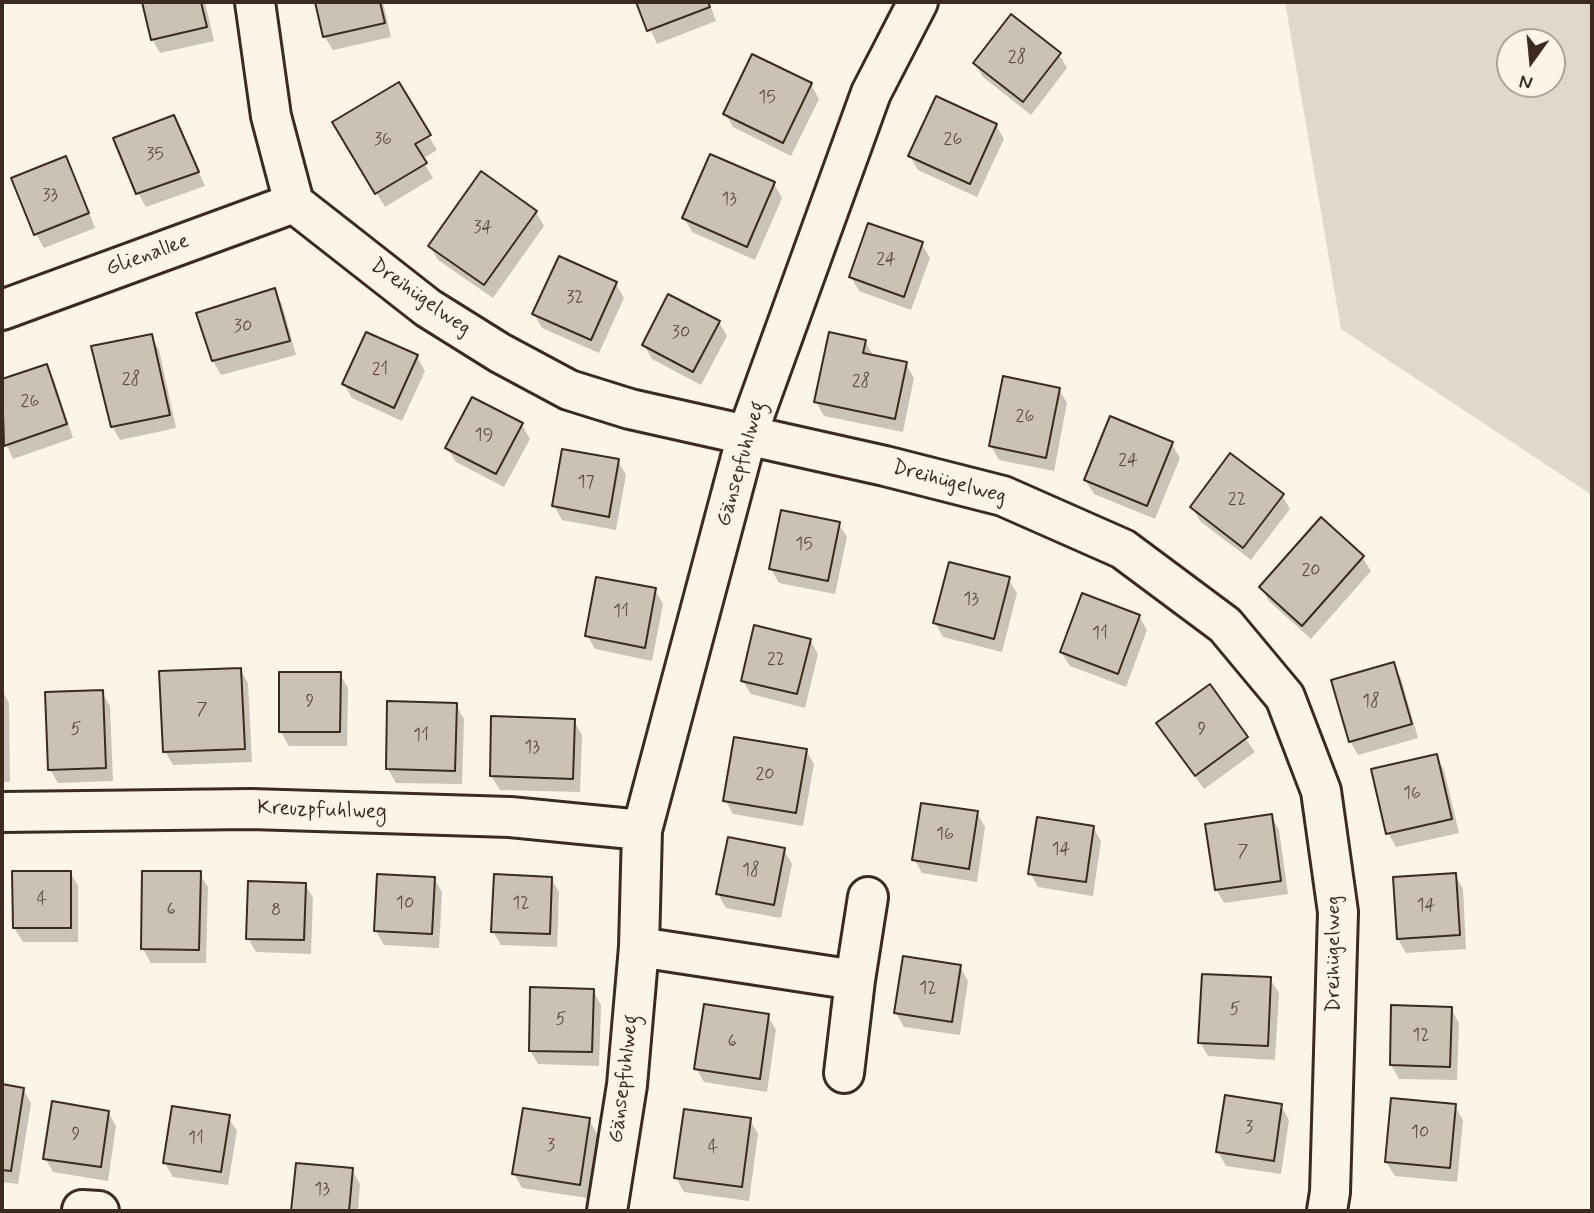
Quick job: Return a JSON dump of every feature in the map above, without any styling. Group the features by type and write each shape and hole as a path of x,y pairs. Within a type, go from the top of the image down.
{"street":[{"path":"255,2 257,32 271,117 294,202"},
{"name":"Gänsepfuhlweg","path":"607,1211 626,1084 639,947 642,831 747,435 871,93 918,2"},
{"name":"Glienallee","path":"2,310 294,202"},
{"name":"Dreihügelweg","path":"294,202 428,308 500,353 569,390 630,409 885,466 1003,496 1123,549 1225,625 1285,697 1321,791 1338,912 1331,1180 1327,1211"},
{"name":"Kreuzpfuhlweg","path":"2,812 265,810 510,817 642,831"},
{"path":"844,1073 868,897"},
{"path":"639,947 855,980"}],"shaded area":[{"path":"1285,2 1592,2 1592,495 1341,329"}],"building":[{"path":"142,2 201,2 207,27 151,40"},
{"path":"315,2 380,2 385,23 323,37"},
{"path":"636,2 708,2 710,7 647,31"},
{"path":"1011,14 1061,53 1023,102 973,63"},
{"path":"752,54 812,83 783,143 723,114"},
{"path":"399,82 431,135 415,144 427,163 375,194 332,122"},
{"path":"936,96 997,124 970,184 908,156"},
{"path":"174,115 199,172 136,194 113,138"},
{"path":"710,154 775,182 747,247 682,218"},
{"path":"66,156 89,213 34,235 11,178"},
{"path":"481,171 537,211 484,285 428,246"},
{"path":"868,223 923,242 904,297 849,277"},
{"path":"559,256 617,282 591,340 532,314"},
{"path":"275,288 290,341 212,361 196,313"},
{"path":"668,294 720,321 693,372 642,345"},
{"path":"366,332 418,355 394,408 342,384"},
{"path":"829,332 866,340 863,353 907,362 895,419 814,402"},
{"path":"152,334 170,415 111,427 91,346"},
{"path":"47,364 67,424 4,446 2,379"},
{"path":"1003,376 1060,388 1046,458 989,446"},
{"path":"472,397 523,423 496,474 445,448"},
{"path":"1110,416 1173,442 1147,506 1084,480"},
{"path":"562,449 619,459 609,517 552,506"},
{"path":"1230,453 1284,494 1243,548 1190,507"},
{"path":"781,510 840,522 828,581 769,569"},
{"path":"1321,517 1364,556 1302,626 1259,587"},
{"path":"949,562 1010,577 994,639 933,623"},
{"path":"596,577 656,588 645,648 585,636"},
{"path":"1082,593 1140,615 1118,674 1060,652"},
{"path":"754,625 811,639 797,694 741,681"},
{"path":"1394,662 1412,724 1349,742 1331,680"},
{"path":"241,668 245,749 163,752 159,671"},
{"path":"279,672 341,672 340,732 279,732"},
{"path":"1210,684 1248,737 1195,776 1156,723"},
{"path":"103,690 106,768 48,770 45,692"},
{"path":"387,701 457,703 455,771 386,769"},
{"path":"491,716 575,719 573,779 490,776"},
{"path":"734,737 807,749 796,813 723,801"},
{"path":"1437,754 1452,819 1386,834 1371,769"},
{"path":"921,803 978,811 969,869 912,860"},
{"path":"1272,814 1281,881 1215,890 1205,824"},
{"path":"1037,817 1094,826 1086,882 1028,874"},
{"path":"728,837 785,848 774,905 716,894"},
{"path":"12,871 71,871 71,928 13,928"},
{"path":"142,871 201,871 199,950 141,949"},
{"path":"1456,873 1460,935 1397,939 1393,877"},
{"path":"377,874 435,877 432,934 374,931"},
{"path":"494,874 552,877 550,934 491,932"},
{"path":"248,881 306,883 304,940 246,939"},
{"path":"903,956 961,965 952,1022 894,1013"},
{"path":"1202,974 1271,977 1268,1046 1198,1043"},
{"path":"530,987 594,989 592,1052 529,1051"},
{"path":"704,1004 769,1014 760,1079 694,1069"},
{"path":"1391,1005 1452,1007 1450,1067 1390,1065"},
{"path":"2,1084 24,1088 11,1171 2,1170"},
{"path":"1225,1095 1282,1104 1274,1161 1216,1152"},
{"path":"1391,1098 1456,1104 1450,1168 1385,1162"},
{"path":"52,1101 109,1111 101,1167 43,1159"},
{"path":"172,1106 230,1115 221,1172 163,1163"},
{"path":"523,1108 590,1118 580,1185 512,1174"},
{"path":"684,1109 751,1118 742,1187 674,1178"},
{"path":"296,1163 353,1168 349,1211 291,1211"}]}
